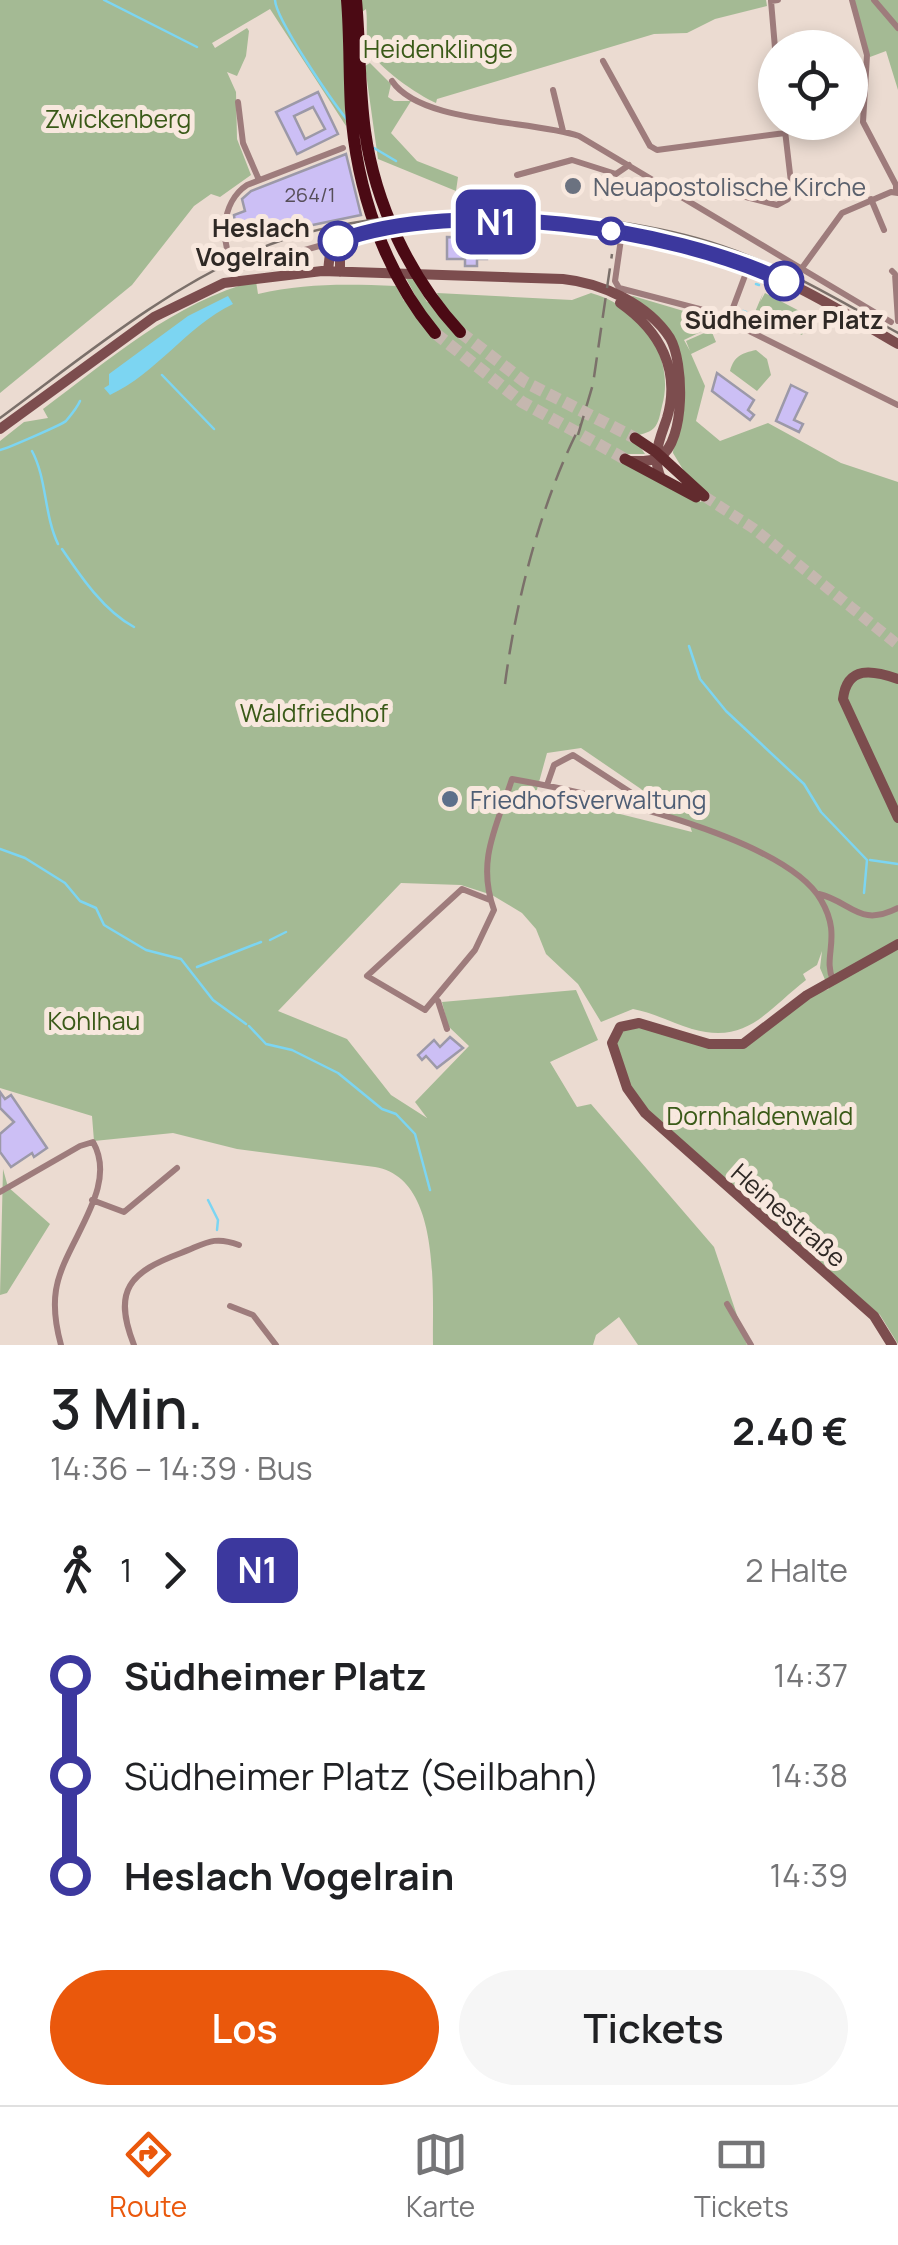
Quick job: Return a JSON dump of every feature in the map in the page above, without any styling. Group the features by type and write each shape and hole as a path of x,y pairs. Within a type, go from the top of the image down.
{"highway":[{"path":"347,0 365,132 386,212 420,279 460,332"},
{"path":"356,0 354,141 372,214 406,291 435,333"}],"main road":[{"path":"334,272 340,240 420,226 479,222 622,232 668,240 749,265 898,344"},
{"path":"0,432 166,314 248,279 334,272 574,280 611,292 642,310 664,331 676,351 680,381 670,444 676,472"},
{"path":"553,280 611,298 638,316 656,336 673,380 657,456 661,478"},
{"path":"636,438 654,438 662,431"},
{"path":"627,460 702,498 636,438"},
{"path":"627,460 657,456 670,444"},
{"path":"898,679 876,671 861,672 847,683 843,699 898,818"},
{"name":"Heinestraße","path":"892,1345 874,1316 644,1112 627,1088 612,1048 616,1030 634,1022 709,1044 737,1046 754,1038 798,1000 898,944"}],"street":[{"path":"773,30 771,1 778,0"},
{"path":"802,268 842,213 897,193 863,122 867,55 852,0"},
{"path":"874,0 898,28"},
{"path":"603,61 650,146 657,150 758,137"},
{"path":"392,82 426,104 451,113 564,130 595,144 896,322"},
{"path":"553,90 564,130"},
{"path":"238,102 243,143 259,180"},
{"path":"684,198 688,192 707,189 782,204 792,191 786,140"},
{"path":"336,250 301,250 242,270 235,268 227,209 234,195 259,180 343,148"},
{"path":"518,174 572,160 616,174 629,166"},
{"path":"872,199 884,230"},
{"path":"622,232 615,284 711,312 898,404"},
{"path":"728,321 749,265"},
{"path":"884,336 896,322 892,271"},
{"path":"547,785 554,765 573,756 647,803 653,813"},
{"path":"490,900 462,889 367,976 423,1011 437,1000 444,984 482,938 494,910 486,849 512,779 653,813 749,846 805,880 818,894 834,932 829,968 834,980"},
{"path":"818,894 867,916 898,908"},
{"path":"437,1000 447,1029"},
{"path":"0,1192 56,1156 94,1142 102,1164 92,1200 55,1292 61,1345"},
{"path":"92,1200 124,1212 177,1168"},
{"path":"134,1345 123,1303 126,1292 145,1267 217,1238 239,1245"},
{"path":"727,1304 750,1345"},
{"path":"230,1306 258,1320 276,1345"}],"green space":[{"name":"Zwickenberg","path":"0,0 766,0 767,6 715,19 687,33 654,34 437,99 436,103 399,80 373,56 368,44 366,9 343,26 346,126 270,9 212,43 215,48 247,28 249,31 246,56 237,76 227,72 236,92 237,139 251,175 220,197 211,194 194,206 132,285 0,393"},
{"path":"854,0 898,0 898,90 886,51 870,57 868,30 862,30"},
{"path":"370,63 391,84 388,97 411,101 391,133 417,161 458,177 456,191 378,159 365,66"},
{"path":"406,278 413,278 427,302 441,303 437,293 572,300 591,293 625,309 639,321 659,352 665,387 656,426 634,438 645,454 627,454 626,465 701,502 705,494 690,481 673,453 681,384 677,348 653,315 629,298 633,296 714,320 713,326 684,340 690,351 686,341 711,330 716,342 691,354 705,386 696,421 720,441 768,423 841,463 898,482 898,1344 880,1315 654,1122 630,1093 614,1058 614,1033 631,1023 732,1046 755,1038 796,1000 829,989 820,968 822,951 817,965 803,974 806,980 742,1029 711,1033 633,1009 601,1022 578,984 546,954 536,929 522,913 492,895 461,885 401,883 278,1011 347,1039 391,1095 427,1118 415,1102 469,1046 448,1026 442,1002 576,990 598,1040 550,1062 577,1107 591,1104 714,1247 747,1345 638,1345 619,1317 596,1335 593,1345 433,1345 429,1241 423,1214 412,1192 397,1176 375,1167 237,1149 173,1133 94,1141 92,1116 0,1088 0,441 24,422 48,418 43,409 144,334 226,290 256,281 258,294 326,285 396,286 404,301 418,301","holes":["581,748 641,789 662,811 689,823 692,832 536,793 547,753"]},
{"path":"763,293 760,302 765,293 811,317 802,335 755,312"},
{"path":"756,350 767,359 771,375 757,391 730,371 739,356"},
{"path":"3,1169 8,1187 50,1224 7,1293 0,1295"}],"water":[{"path":"228,296 233,304 201,325 142,375 110,395 104,388 109,385 109,374 188,316"}],"building":[{"path":"318,92 338,134 297,154 276,112","holes":["313,107 325,129 305,139 294,116"]},
{"path":"346,154 361,215 298,228 281,230 280,224 236,234 234,215 245,211 242,199 251,191"},
{"path":"447,237 488,238 487,259 477,259 477,266 465,266 465,259 447,259"},
{"path":"717,373 754,400 748,410 754,415 750,420 712,391"},
{"path":"791,385 807,393 794,420 803,424 799,432 776,421"},
{"path":"450,1037 463,1048 437,1068 426,1056 422,1060 418,1055 434,1040 440,1047"},
{"path":"0,1092 5,1099 11,1095 47,1148 11,1167 0,1152 0,1134 14,1122 0,1108"}],"waterway":[{"path":"104,0 197,47"},
{"name":"Heidenklinge","path":"275,0 294,42 348,121"},
{"name":"Heidenklinge","path":"374,148 396,161"},
{"path":"162,375 214,429"},
{"path":"0,450 66,421 80,401"},
{"path":"32,451 58,544"},
{"path":"62,549 103,603 134,627"},
{"path":"689,646 700,679 726,711 804,784 821,812 867,860 864,893"},
{"path":"0,849 25,858 65,883 80,901 96,908 104,925 146,950 181,959 213,1000 246,1024"},
{"path":"870,860 898,864"},
{"path":"270,940 286,932"},
{"path":"197,967 261,942"},
{"path":"249,1026 266,1044 292,1050 338,1073 382,1109 396,1114 415,1134 430,1190"},
{"path":"208,1200 218,1220 217,1230"}],"tunnel":[{"path":"460,332 525,382 635,438"},
{"path":"435,333 522,402 625,459"},
{"path":"704,496 753,528 898,645"}],"tram line":[{"path":"0,418 157,304 224,265 308,233 365,221 426,215 553,215 672,232 768,264 898,333"}],"railway":[{"path":"578,435 593,384 612,254"},
{"path":"505,684 533,550 554,484 581,424"}],"bus line":[{"name":"N1","path":"338,241 441,224 557,225 668,240 727,256 784,281"}],"place":[{"name":"Neuapostolische Kirche","path":"573,186"},
{"name":"Heslach Vogelrain","path":"338,241"},
{"name":"Südheimer Platz","path":"784,281"},
{"name":"Friedhofsverwaltung","path":"450,799"}],"park label":[{"name":"Waldfriedhof","path":"314,712"},
{"name":"Kohlhau","path":"94,1020"},
{"name":"Dornhaldenwald","path":"760,1115"}]}
